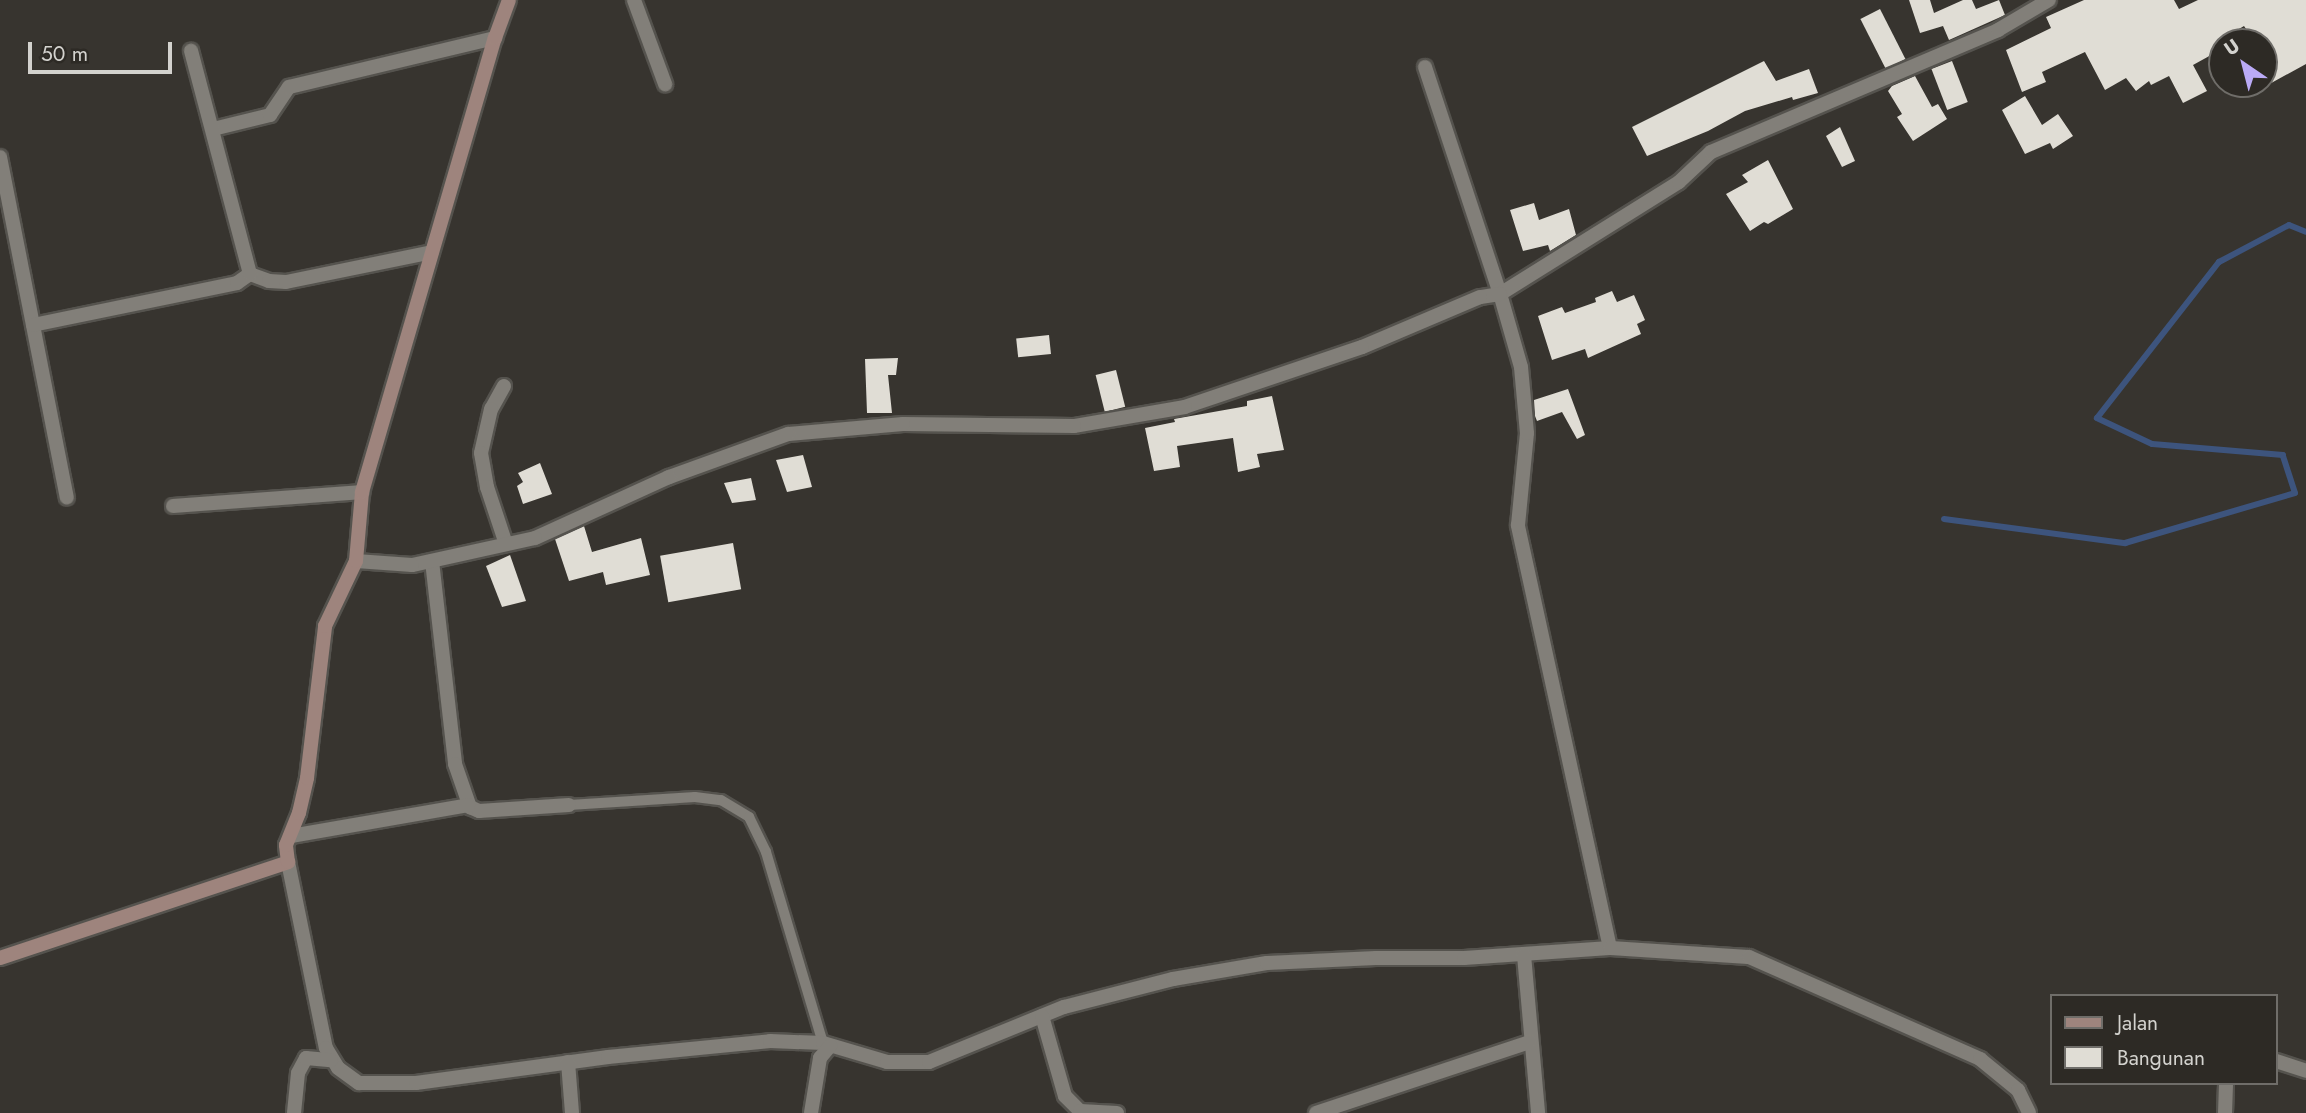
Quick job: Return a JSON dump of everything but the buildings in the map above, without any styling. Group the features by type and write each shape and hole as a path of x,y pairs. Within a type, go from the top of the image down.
{"street":[{"path":"509,0 495,38 362,492 356,561 326,626 306,778 291,836 286,845 331,1060 346,1077 359,1083 416,1083 568,1062 770,1041 826,1044 887,1062 929,1062 1064,1007 1174,979 1267,964 1524,955 1610,948 1749,957 1980,1059 2018,1090 2029,1113"},
{"path":"634,0 665,84"},
{"path":"356,561 412,565 535,538 669,478 788,433 903,424 1074,426 1185,407 1362,346 1480,297 1500,294 1679,181 1711,152 1998,30 2049,0"},
{"path":"213,129 270,115 289,87 495,38"},
{"path":"191,51 250,274"},
{"path":"1425,67 1500,294 1521,367 1527,433 1518,525 1610,948"},
{"path":"0,157 68,497"},
{"path":"250,274 269,281 286,282 432,252"},
{"path":"33,325 237,283 250,274"},
{"path":"504,386 491,409 481,453 487,487 506,544"},
{"path":"173,506 362,492"},
{"path":"432,561 455,764 468,805"},
{"path":"291,836 468,805 479,811 569,805"},
{"path":"0,958 288,862"},
{"path":"1524,955 1529,1042 1539,1100 1538,1113"},
{"path":"1042,1016 1065,1096 1079,1112 1117,1113"},
{"path":"1316,1113 1529,1042"},
{"path":"811,1113 820,1058 826,1044"},
{"path":"294,1113 298,1073 306,1059 331,1060"},
{"path":"568,1062 572,1113"},
{"path":"2278,1062 2306,1071"},
{"path":"2225,1113 2226,1085"}],"lane":[{"path":"569,805 695,797 721,800 749,817 766,852 826,1044"}],"waterway":[{"path":"1944,519 2125,543 2295,493 2283,455 2152,444 2097,418 2219,262 2289,225 2306,232"}]}
